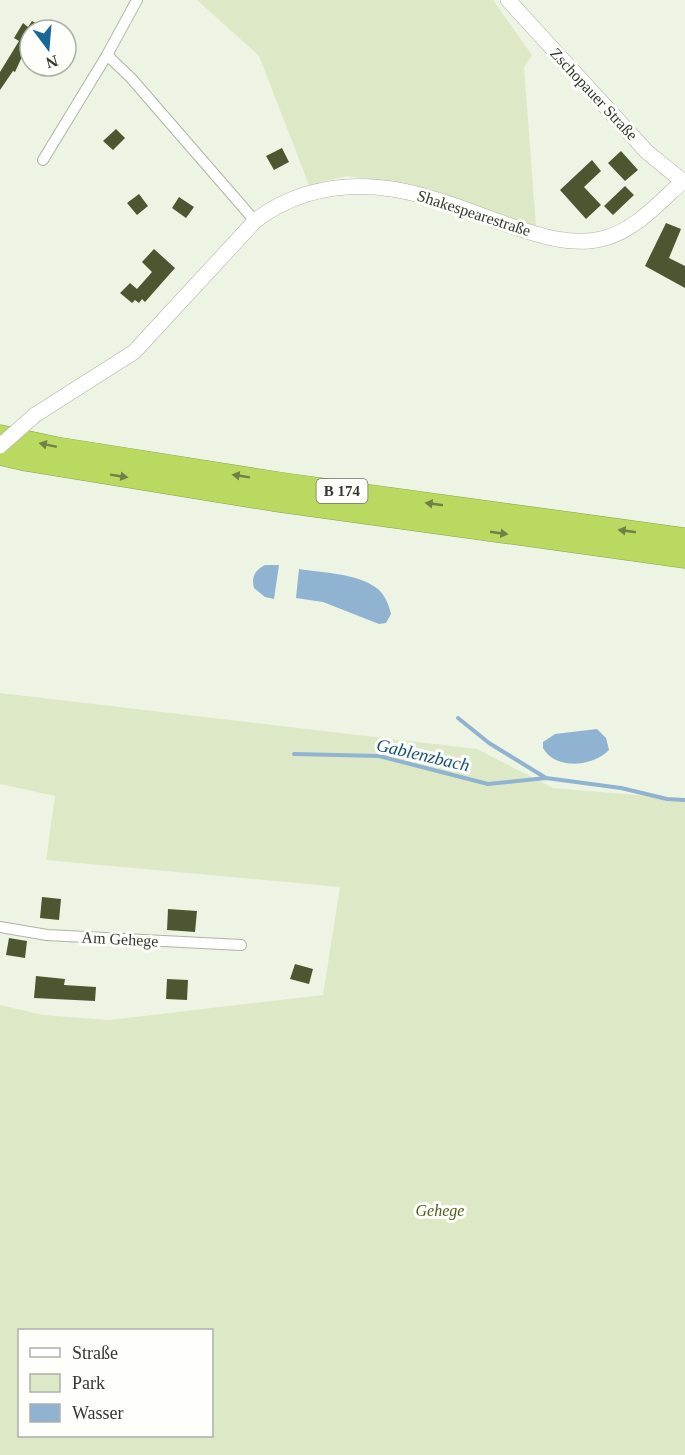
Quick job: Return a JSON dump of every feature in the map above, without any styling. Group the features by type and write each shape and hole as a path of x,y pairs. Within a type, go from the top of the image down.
{"highway":[{"name":"B 174","path":"0,435 56,447 284,483 685,538"},
{"name":"B 174","path":"0,455 273,501 685,558"}],"street":[{"path":"43,160 107,55 137,0"},
{"name":"Zschopauer Straße","path":"508,0 647,152 683,182"},
{"path":"107,55 131,78 255,221"},
{"name":"Shakespearestraße","path":"0,446 35,415 134,352 255,221 282,203 319,191 355,186 376,186 420,195 550,238 594,241 615,235 625,229 683,182"},
{"name":"Am Gehege","path":"0,927 83,938 241,945"}],"green space":[{"path":"197,0 493,0 532,55 524,67 536,226 399,183 347,176 309,185 259,56"},
{"name":"Gehege","path":"0,693 477,749 553,788 685,799 685,1455 0,1455 0,1005 43,1015 109,1020 323,995 340,887 46,860 55,796 0,784"}],"water":[{"path":"265,565 279,565 274,599 265,597 254,588 255,574"},
{"path":"299,569 340,574 370,584 383,594 391,614 386,623 379,624 323,602 296,598"},
{"path":"597,729 606,738 609,750 594,760 584,763 565,763 556,760 543,748 543,742 555,734"}],"building":[{"path":"18,43 18,66 0,90 0,72"},
{"path":"116,129 125,138 113,150 103,141"},
{"path":"282,148 289,162 274,170 266,156"},
{"path":"621,151 638,170 625,181 608,163"},
{"path":"592,160 601,171 584,187 601,205 586,219 560,190"},
{"path":"625,186 634,195 613,215 604,206"},
{"path":"139,194 148,206 137,215 127,203"},
{"path":"179,197 194,207 186,218 172,208"},
{"path":"666,223 681,229 669,258 685,266 685,288 645,266"},
{"path":"154,249 175,268 145,302 142,299 139,303 135,300 132,303 120,293 130,283 137,289 152,272 142,262"},
{"path":"42,897 61,899 59,920 40,918"},
{"path":"168,909 197,911 195,932 167,930"},
{"path":"9,938 27,941 25,958 6,955"},
{"path":"295,964 313,969 309,984 290,979"},
{"path":"36,976 65,979 64,985 96,987 95,1001 34,998"},
{"path":"167,979 188,980 187,1000 166,999"}],"waterway":[{"name":"Gablenzbach","path":"458,718 489,743 546,778"},
{"name":"Gablenzbach","path":"294,754 379,756 488,784 546,778 621,788 667,799 685,800"}]}
